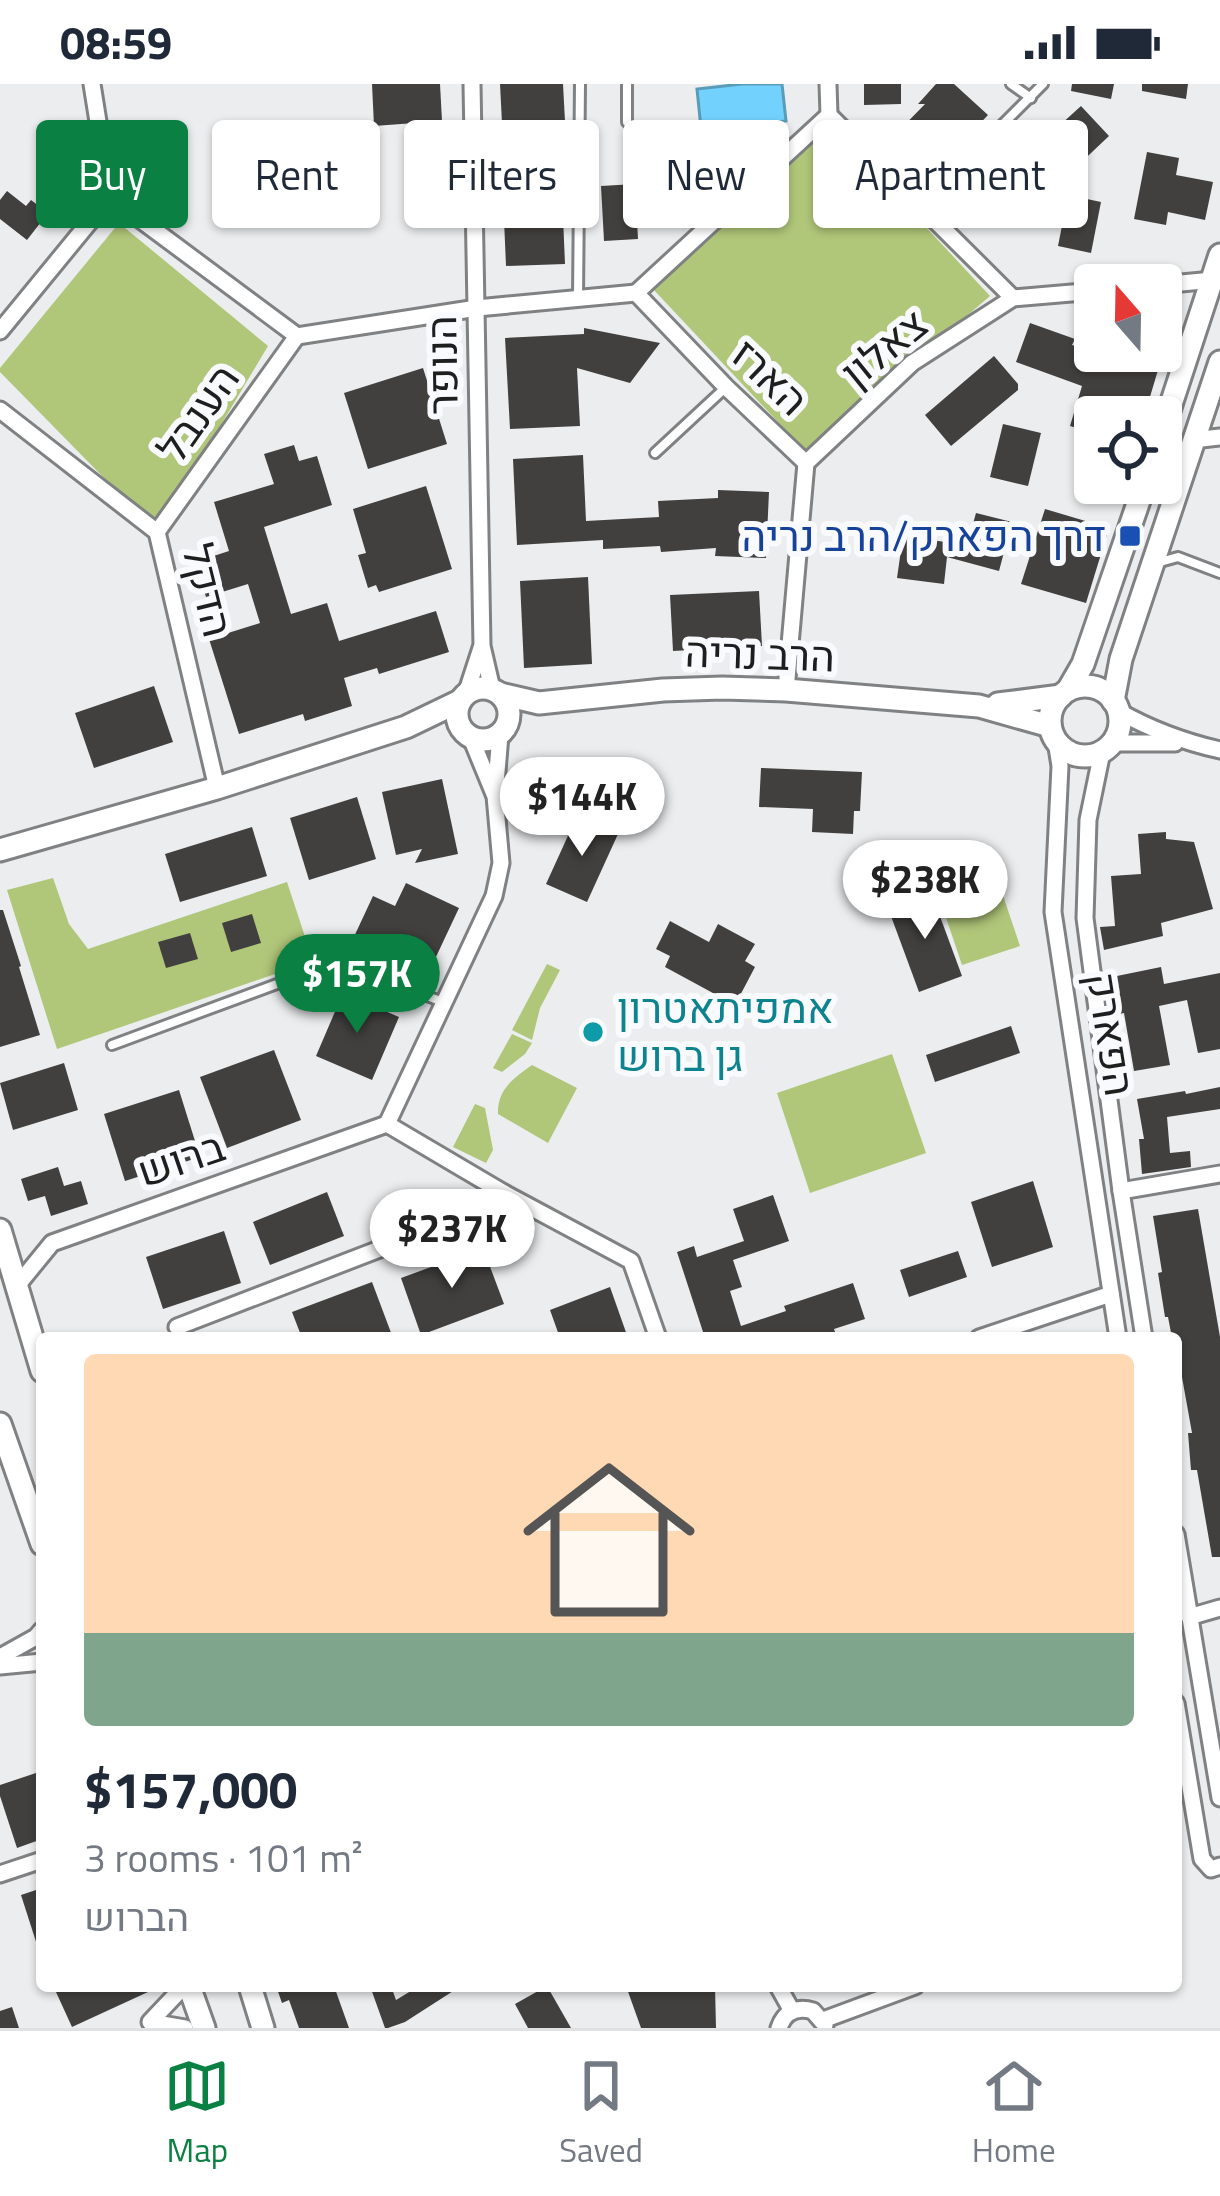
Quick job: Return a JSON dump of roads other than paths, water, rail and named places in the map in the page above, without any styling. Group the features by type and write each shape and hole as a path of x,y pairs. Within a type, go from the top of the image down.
{"street":[{"path":"92,84 98,120"},
{"name":"הנופר","path":"472,84 482,646 496,692"},
{"path":"828,84 829,115 834,120"},
{"path":"152,228 297,336 477,308 636,293 829,115"},
{"path":"0,331 85,228"},
{"path":"944,228 1013,298 1074,292"},
{"path":"1174,396 1220,255"},
{"path":"1182,283 1214,280"},
{"name":"הארז","path":"636,293 806,463 786,690"},
{"name":"צאלון","path":"806,463 912,363 1013,298"},
{"name":"הענבל","path":"157,532 297,336"},
{"path":"1107,747 1118,732 1121,659 1220,362"},
{"name":"הדקל","path":"0,410 157,532 217,788"},
{"path":"1193,440 1220,436"},
{"path":"1138,504 1084,664 1052,710 1053,733 1072,754 1082,756 1107,747 1190,744"},
{"name":"הנופר","path":"463,698 482,646"},
{"path":"1065,693 1088,686 1107,694 1137,722 1190,744 1220,750"},
{"path":"0,850 406,727 483,688 496,692 509,710 495,796 501,863 494,896 387,1124 631,1262 656,1332"},
{"name":"הרב נריה","path":"496,692 539,703 663,690 786,690 979,706 1065,693"},
{"path":"463,698 457,719 495,796"},
{"name":"הרב נריה","path":"504,729 539,703"},
{"name":"הרב נריה","path":"979,706 1053,733"},
{"path":"406,727 487,740 504,729"},
{"name":"הפארק","path":"1053,733 1060,766 1053,912 1117,1332"},
{"name":"הפארק","path":"1107,747 1088,820 1085,918 1143,1332"},
{"name":"ברוש","path":"16,1286 52,1243 387,1124"},
{"path":"1121,1192 1220,1174"},
{"path":"177,1328 472,1213 504,1193"},
{"path":"0,1229 36,1351"},
{"path":"997,1332 1111,1294"},
{"path":"0,1424 36,1527"},
{"path":"1182,1570 1220,1798"},
{"path":"1190,1617 1220,1608"},
{"path":"0,1662 36,1637"},
{"path":"0,1662 36,1662"},
{"path":"1182,1756 1202,1859 1211,1868 1220,1866"},
{"path":"0,1874 36,1862"},
{"path":"142,2025 180,1992"},
{"path":"189,1992 204,2028"},
{"path":"252,1992 263,2028"},
{"path":"781,1992 792,2011"},
{"path":"779,2028 792,2011 813,2011 824,2024 901,1992"},
{"path":"142,2025 185,2028"}],"lane":[{"path":"578,299 580,84"},
{"path":"627,84 627,120"},
{"path":"1011,84 1031,98"},
{"path":"1009,120 1043,84"},
{"path":"655,453 726,387"},
{"path":"1153,563 1178,557 1220,573"},
{"path":"112,1045 320,968 344,965 444,1003"}],"water":[{"path":"782,84 786,120 700,120 697,89"}],"place":[{"name":"דרך הפארק/הרב נריה","path":"1130,536"},
{"name":"אמפיתאטרון גן ברוש","path":"593,1032"}]}
